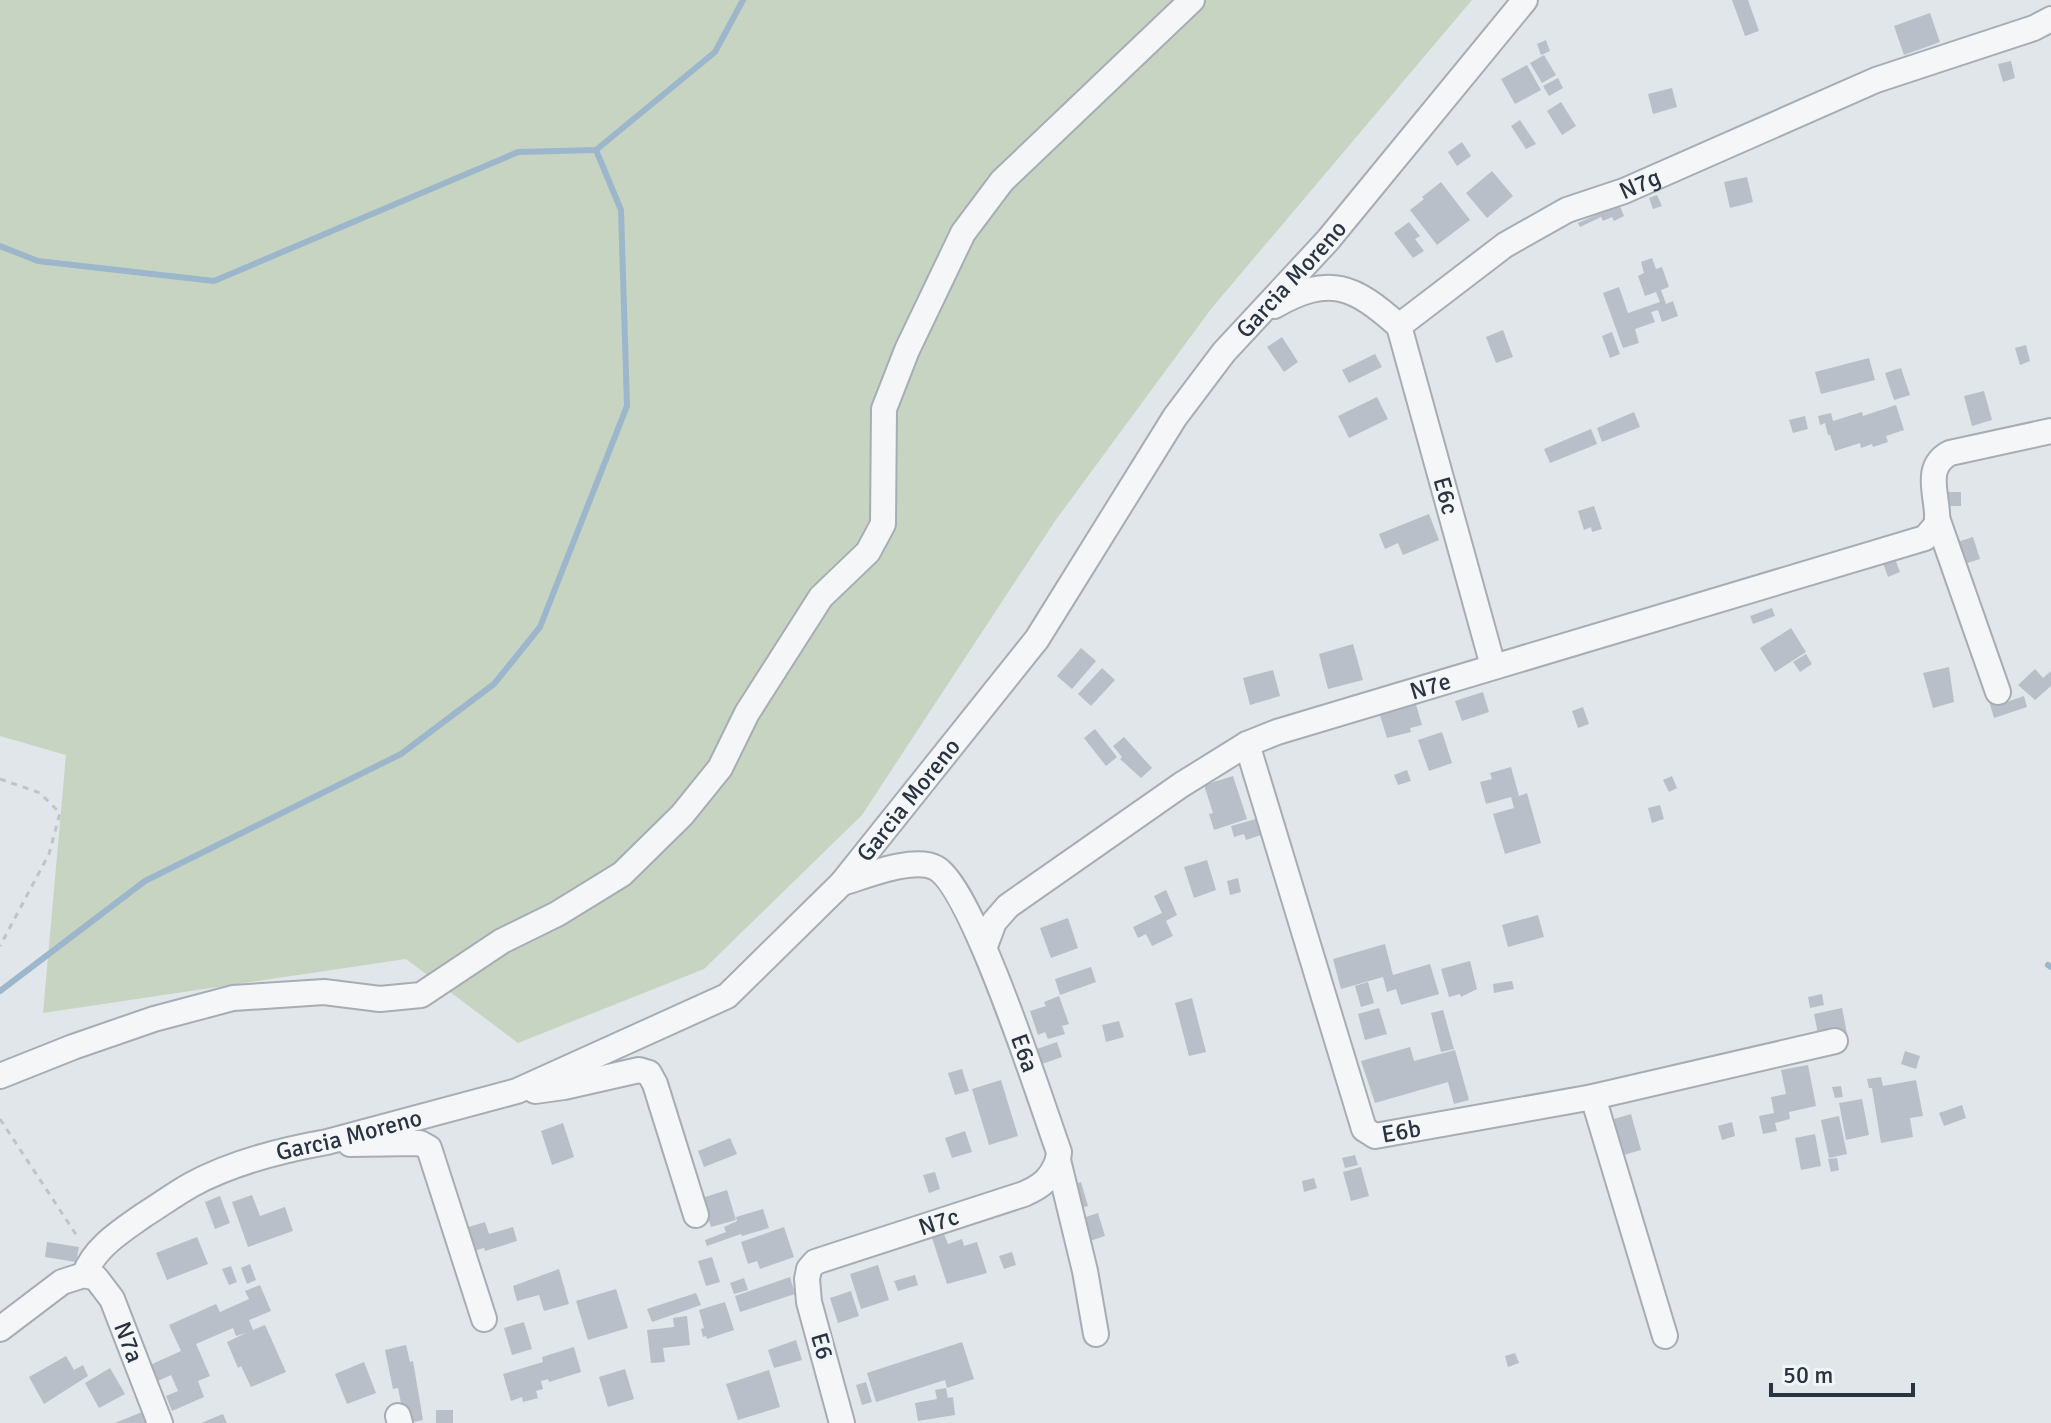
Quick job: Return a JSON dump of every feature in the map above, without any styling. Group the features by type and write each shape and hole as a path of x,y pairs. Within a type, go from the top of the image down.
{"street":[{"path":"0,1076 154,1019 233,998 324,992 380,999 421,995 502,941 557,914 622,874 682,815 720,768 747,713 821,597 868,552 883,524 884,409 907,350 963,233 1002,181 1192,0"},
{"name":"Garcia Moreno","path":"0,1329 46,1292 89,1266 130,1225 192,1185 217,1173 298,1147 517,1091 727,996 842,883 1037,639 1175,417 1224,352 1328,240 1503,23 1525,0"},
{"name":"N7g","path":"1399,326 1505,245 1567,210 1624,191 1876,80 2034,28 2051,19"},
{"path":"1256,317 1290,297 1321,287 1335,287 1369,300 1399,326"},
{"name":"E6c","path":"1399,326 1493,666"},
{"path":"1998,692 1937,518 1934,469 1943,456 2051,431"},
{"name":"N7e","path":"985,946 994,922 1008,906 1181,785 1247,744 1493,666 1919,540 1934,530 1937,518"},
{"name":"E6b","path":"1247,744 1364,1129 1375,1136 1593,1097 1835,1041"},
{"path":"842,883 920,862 937,868 952,882 985,946"},
{"name":"E6a","path":"985,946 1059,1152 1058,1160 1082,1258 1096,1334"},
{"path":"517,1091 564,1087 639,1070 649,1073 696,1215"},
{"path":"1593,1097 1665,1336"},
{"path":"327,1142 365,1145 420,1143 429,1148 484,1319"},
{"name":"N7c","path":"809,1269 815,1262 1040,1187 1049,1179 1058,1160"},
{"name":"N7a","path":"89,1266 112,1299 160,1423"},
{"name":"E6","path":"809,1269 809,1302 842,1423"}],"path":[{"path":"0,779 40,793 60,813 49,854 0,946"},
{"path":"0,1119 73,1233 89,1266"}],"green space":[{"path":"0,0 1472,0 1211,309 1055,521 862,815 704,969 518,1043 406,959 43,1013 66,755 0,736"}],"building":[{"path":"1732,0 1748,0 1759,31 1745,36"},
{"path":"1930,13 1940,42 1904,55 1894,26"},
{"path":"1546,40 1550,51 1541,55 1537,44"},
{"path":"1544,55 1556,75 1542,83 1530,63"},
{"path":"2011,61 2015,78 2003,82 1998,64"},
{"path":"1527,65 1541,90 1515,104 1501,79"},
{"path":"1558,78 1563,88 1549,96 1543,86"},
{"path":"1672,88 1677,107 1653,114 1648,94"},
{"path":"1561,102 1576,126 1562,135 1547,111"},
{"path":"1520,120 1536,144 1526,149 1511,126"},
{"path":"1462,142 1471,156 1457,166 1448,152"},
{"path":"1492,171 1513,196 1487,218 1466,193"},
{"path":"1747,177 1753,202 1730,208 1724,182"},
{"path":"1441,182 1470,220 1437,245 1410,210"},
{"path":"1657,195 1662,206 1653,209 1649,198"},
{"path":"1619,204 1624,216 1614,221 1612,217 1603,221 1601,217 1580,227 1578,223"},
{"path":"1409,222 1420,236 1415,239 1424,251 1413,258 1394,233"},
{"path":"1652,258 1656,269 1662,267 1669,287 1661,290 1666,304 1673,301 1678,316 1662,322 1658,310 1651,312 1655,322 1635,329 1639,343 1623,348 1603,293 1619,287 1628,313 1660,302 1656,292 1645,296 1638,276 1644,273 1641,262"},
{"path":"1503,330 1513,357 1496,363 1486,337"},
{"path":"1612,332 1620,354 1610,358 1602,336"},
{"path":"1282,337 1298,362 1284,372 1267,347"},
{"path":"2026,345 2030,361 2020,365 2015,348"},
{"path":"1375,354 1382,367 1349,383 1342,370"},
{"path":"1869,358 1875,380 1821,394 1815,372"},
{"path":"1901,368 1910,395 1894,400 1885,373"},
{"path":"1984,391 1992,420 1972,426 1964,396"},
{"path":"1377,397 1388,419 1349,438 1338,416"},
{"path":"1896,405 1904,430 1886,436 1888,442 1873,447 1872,444 1861,448 1860,443 1835,451 1825,423 1820,425 1818,416 1831,413 1833,421 1862,412 1863,416"},
{"path":"1634,412 1640,427 1602,442 1597,428"},
{"path":"1805,416 1808,429 1793,433 1789,420"},
{"path":"1591,429 1597,444 1550,463 1544,449"},
{"path":"1945,492 1961,492 1961,506 1944,506"},
{"path":"1594,506 1602,529 1592,532 1591,527 1584,530 1578,511"},
{"path":"1429,514 1439,540 1403,555 1398,543 1385,549 1379,534"},
{"path":"1973,537 1980,559 1958,566 1951,544"},
{"path":"1895,559 1900,572 1888,577 1883,563"},
{"path":"1772,608 1775,616 1753,624 1750,616"},
{"path":"1791,628 1806,652 1775,672 1760,648"},
{"path":"1353,644 1363,680 1328,689 1319,654"},
{"path":"1081,648 1096,661 1072,689 1057,676"},
{"path":"1806,654 1812,664 1800,672 1793,662"},
{"path":"1949,667 1954,702 1933,708 1923,673"},
{"path":"1102,668 1115,680 1091,706 1078,694"},
{"path":"2035,669 2043,678 2051,671 2051,686 2035,700 2018,685"},
{"path":"1273,670 1280,696 1250,705 1243,678"},
{"path":"1483,692 1489,712 1462,721 1455,701"},
{"path":"2005,696 2007,702 2024,696 2027,707 1994,718 1989,701"},
{"path":"1415,701 1422,725 1410,728 1411,732 1387,738 1379,712"},
{"path":"1583,707 1589,724 1578,728 1572,711"},
{"path":"1095,729 1117,757 1106,766 1084,738"},
{"path":"1442,732 1452,763 1429,771 1418,740"},
{"path":"1124,737 1152,768 1141,778 1120,759 1122,757 1113,746"},
{"path":"1511,767 1519,796 1527,793 1541,843 1505,854 1493,814 1514,808 1511,797 1486,804 1480,782 1492,779 1490,773"},
{"path":"1407,770 1411,781 1398,785 1394,775"},
{"path":"1233,776 1247,819 1214,830 1209,814 1213,813 1204,785"},
{"path":"1672,776 1677,788 1669,792 1663,780"},
{"path":"1660,805 1664,819 1652,823 1648,808"},
{"path":"1256,819 1261,835 1246,840 1244,834 1234,837 1231,826"},
{"path":"1207,860 1216,890 1194,898 1184,867"},
{"path":"1238,878 1241,892 1230,895 1227,881"},
{"path":"1166,890 1177,915 1166,921 1173,936 1152,946 1146,934 1138,938 1133,927 1162,913 1154,896"},
{"path":"1538,915 1544,937 1508,947 1502,925"},
{"path":"1068,918 1078,948 1051,958 1040,928"},
{"path":"1385,944 1393,975 1430,964 1439,994 1401,1005 1396,989 1387,992 1383,977 1341,989 1333,959"},
{"path":"1470,961 1477,989 1461,997 1460,994 1449,997 1441,969"},
{"path":"1091,967 1096,982 1060,995 1055,979"},
{"path":"1512,981 1514,989 1494,993 1493,984"},
{"path":"1368,982 1374,1003 1361,1007 1355,986"},
{"path":"1822,994 1824,1005 1810,1008 1808,997"},
{"path":"1059,996 1069,1024 1062,1026 1065,1034 1048,1039 1045,1032 1038,1035 1030,1011 1046,1006 1044,1002"},
{"path":"1192,998 1206,1052 1189,1056 1175,1003"},
{"path":"1379,1008 1387,1034 1365,1040 1358,1014"},
{"path":"1842,1008 1847,1033 1819,1039 1814,1014"},
{"path":"1443,1010 1454,1049 1441,1052 1431,1013"},
{"path":"1119,1021 1124,1037 1106,1042 1102,1025"},
{"path":"1057,1042 1062,1057 1042,1064 1037,1049"},
{"path":"1410,1047 1414,1061 1455,1050 1469,1100 1454,1104 1448,1082 1375,1103 1361,1061"},
{"path":"1905,1051 1920,1056 1916,1069 1901,1064"},
{"path":"1808,1065 1816,1106 1789,1112 1790,1119 1775,1123 1777,1131 1763,1134 1759,1116 1774,1113 1771,1097 1786,1094 1781,1070"},
{"path":"962,1069 969,1091 955,1095 948,1073"},
{"path":"1881,1077 1883,1086 1916,1080 1923,1116 1910,1118 1913,1137 1881,1143 1872,1088 1869,1088 1867,1079"},
{"path":"1001,1080 1018,1136 989,1145 972,1089"},
{"path":"1841,1086 1843,1097 1835,1098 1832,1087"},
{"path":"1862,1099 1869,1135 1846,1140 1839,1103"},
{"path":"1962,1105 1966,1118 1944,1126 1939,1113"},
{"path":"1631,1114 1641,1150 1617,1157 1607,1121"},
{"path":"1839,1116 1847,1154 1829,1158 1821,1120"},
{"path":"1732,1122 1735,1136 1722,1140 1718,1126"},
{"path":"563,1123 574,1157 552,1165 541,1131"},
{"path":"965,1131 972,1152 952,1158 945,1138"},
{"path":"1815,1134 1821,1166 1801,1170 1795,1138"},
{"path":"730,1138 737,1154 704,1167 698,1151"},
{"path":"1355,1155 1358,1165 1345,1168 1342,1158"},
{"path":"1837,1158 1839,1170 1831,1172 1828,1159"},
{"path":"1361,1167 1369,1196 1351,1201 1343,1172"},
{"path":"935,1172 940,1189 929,1193 923,1175"},
{"path":"1314,1178 1317,1188 1304,1192 1302,1181"},
{"path":"1081,1182 1088,1206 1076,1209 1068,1186"},
{"path":"727,1190 736,1220 711,1227 702,1198"},
{"path":"252,1195 260,1216 285,1207 293,1231 248,1247 232,1202"},
{"path":"220,1196 230,1223 215,1229 205,1202"},
{"path":"763,1209 769,1228 707,1246 705,1240 726,1232 724,1227 737,1221 736,1217"},
{"path":"1098,1213 1105,1236 1090,1241 1083,1218"},
{"path":"485,1222 489,1234 513,1227 517,1241 485,1251 484,1248 470,1252 462,1229"},
{"path":"784,1227 794,1257 760,1269 757,1261 748,1264 741,1242"},
{"path":"944,1234 948,1244 962,1239 964,1246 977,1242 987,1273 947,1284 932,1238"},
{"path":"197,1237 208,1264 167,1280 156,1253"},
{"path":"47,1242 79,1247 76,1262 45,1257"},
{"path":"1012,1252 1016,1265 1004,1269 999,1256"},
{"path":"712,1257 720,1282 706,1286 698,1261"},
{"path":"250,1264 256,1280 247,1284 241,1268"},
{"path":"878,1265 889,1300 861,1309 850,1274"},
{"path":"231,1266 237,1282 229,1285 222,1269"},
{"path":"559,1269 569,1304 544,1311 539,1295 517,1301 513,1286"},
{"path":"915,1275 918,1285 898,1291 894,1281"},
{"path":"790,1277 795,1294 740,1312 735,1296"},
{"path":"744,1278 748,1290 734,1294 730,1283"},
{"path":"260,1285 271,1311 249,1320 253,1330 265,1325 286,1372 251,1387 241,1366 238,1368 227,1342 246,1333 236,1336 233,1328 196,1344 210,1376 198,1381 204,1397 172,1411 166,1396 178,1391 171,1375 158,1381 150,1365 181,1351 169,1325 216,1304 220,1312 249,1299 245,1291"},
{"path":"616,1289 628,1328 588,1340 576,1301"},
{"path":"851,1291 859,1316 838,1323 830,1298"},
{"path":"696,1293 701,1305 652,1322 647,1309"},
{"path":"725,1302 734,1330 707,1339 703,1337 699,1310"},
{"path":"687,1316 690,1345 663,1348 665,1362 651,1363 647,1330 674,1327 673,1318"},
{"path":"524,1322 532,1349 512,1355 504,1328"},
{"path":"796,1340 802,1360 774,1368 768,1350"},
{"path":"962,1342 974,1379 947,1388 945,1380 876,1402 867,1373"},
{"path":"406,1345 410,1362 413,1361 423,1420 410,1423 405,1423 398,1388 393,1389 385,1350"},
{"path":"574,1347 581,1372 549,1382 548,1379 541,1381 543,1389 536,1391 538,1398 523,1402 522,1397 511,1401 503,1374 543,1362 542,1357"},
{"path":"1515,1353 1519,1363 1508,1367 1505,1356"},
{"path":"66,1356 74,1370 83,1365 88,1376 44,1404 29,1377"},
{"path":"364,1362 376,1393 347,1404 335,1374"},
{"path":"110,1368 125,1394 99,1408 85,1383"},
{"path":"625,1369 634,1399 608,1407 599,1377"},
{"path":"769,1370 780,1407 738,1420 726,1384"},
{"path":"866,1382 872,1402 862,1405 856,1385"},
{"path":"946,1388 948,1398 953,1397 955,1415 918,1421 915,1403 937,1399 935,1390"},
{"path":"436,1410 453,1410 453,1423 436,1423"},
{"path":"142,1412 146,1423 115,1423"},
{"path":"223,1414 227,1423 201,1423"}],"waterway":[{"path":"0,246 38,261 214,281 518,152 596,150 715,52 743,0"},
{"path":"0,991 145,881 401,754 494,684 540,627 627,406 621,210 596,150"}]}
